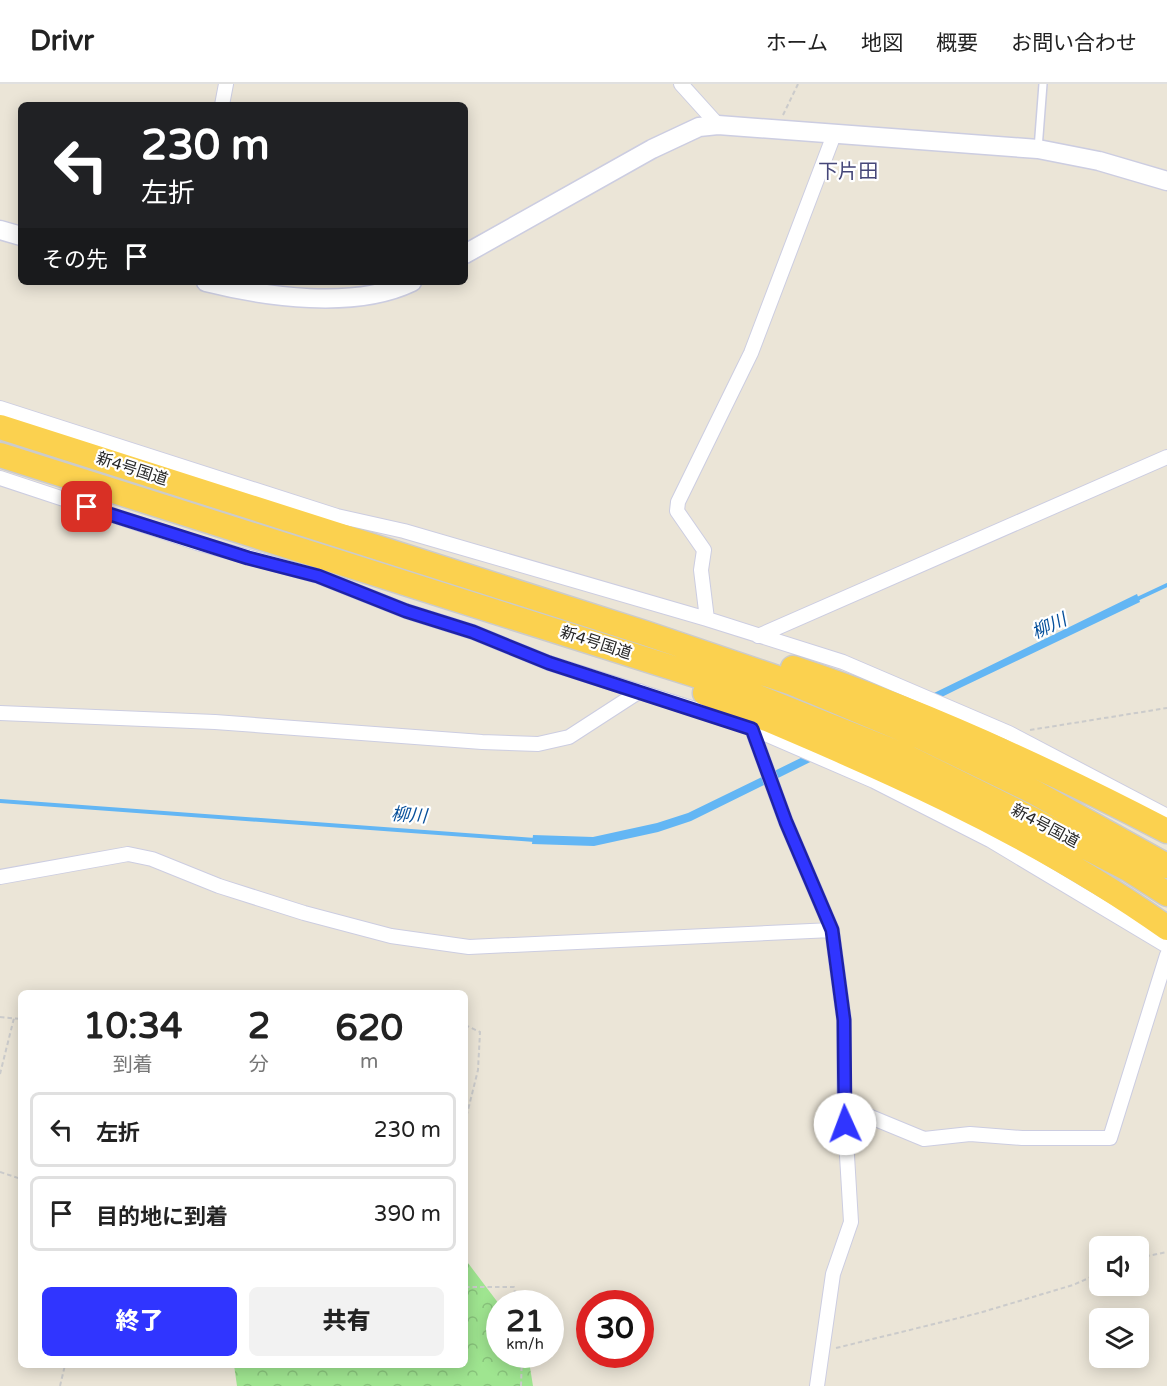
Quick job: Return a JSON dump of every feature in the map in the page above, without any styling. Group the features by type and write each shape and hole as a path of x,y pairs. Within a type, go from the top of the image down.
{"highway":[{"name":"新4号国道","path":"0,427 645,633 792,683 921,737 1034,792 1167,866"},
{"name":"新4号国道","path":"0,455 733,687 907,757 1128,869 1167,894"},
{"path":"645,633 732,648 854,688 969,735 1079,785 1167,831"},
{"path":"572,636 900,777 1020,837 1167,928"}],"street":[{"path":"223,102 226,84"},
{"path":"681,84 718,125"},
{"path":"468,252 652,149 699,127 718,125 1038,149 1099,161 1167,181"},
{"path":"706,619 701,570 704,550 677,511 678,502 751,352 835,132"},
{"path":"0,230 18,235"},
{"path":"218,285 303,298 364,295 401,285"},
{"path":"0,408 337,516 404,531 706,619 843,662 1009,733 1167,816"},
{"path":"758,636 1167,457"},
{"path":"0,478 196,543 318,576 406,611 473,632 549,663 752,729 874,781 990,840 1167,946"},
{"path":"0,712 215,722 538,744 569,737 640,691"},
{"path":"752,729 786,822 832,930 844,1020 844,1106 851,1222 833,1274 817,1386"},
{"path":"0,877 128,854 152,859 219,886 304,913 391,936 469,947 832,930"},
{"path":"844,1106 924,1138 970,1134 1022,1138 1110,1138 1167,955"}],"lane":[{"path":"1038,149 1043,84"}],"path":[{"path":"776,128 798,84"},
{"path":"1009,733 1167,708"},
{"path":"0,1017 18,1019"},
{"path":"0,1074 14,1018"},
{"path":"468,1026 480,1032 480,1038 478,1070 468,1110"},
{"path":"0,1172 18,1178"},
{"path":"1149,1256 1167,1252"},
{"path":"821,1351 873,1341 979,1313 1073,1285 1089,1278"},
{"path":"468,1287 514,1287 515,1290"},
{"path":"60,1386 64,1368"},
{"path":"521,1386 522,1368"}],"green space":[{"path":"468,1263 488,1290 486,1290 486,1368 530,1368 533,1386 237,1386 234,1368 468,1368"}],"water":[{"path":"1137,594 1140,602 691,821 658,832 594,846 532,844 533,835 593,837 657,823 688,813"}],"waterway":[{"name":"柳川","path":"1135,600 1167,585"},
{"name":"柳川","path":"0,801 535,840"}],"district":[{"name":"下片田","path":"848,172"}],"route":[{"path":"87,507 196,543 318,576 406,611 473,632 549,663 752,729 801,860 832,930 844,1020 845,1124"}]}
